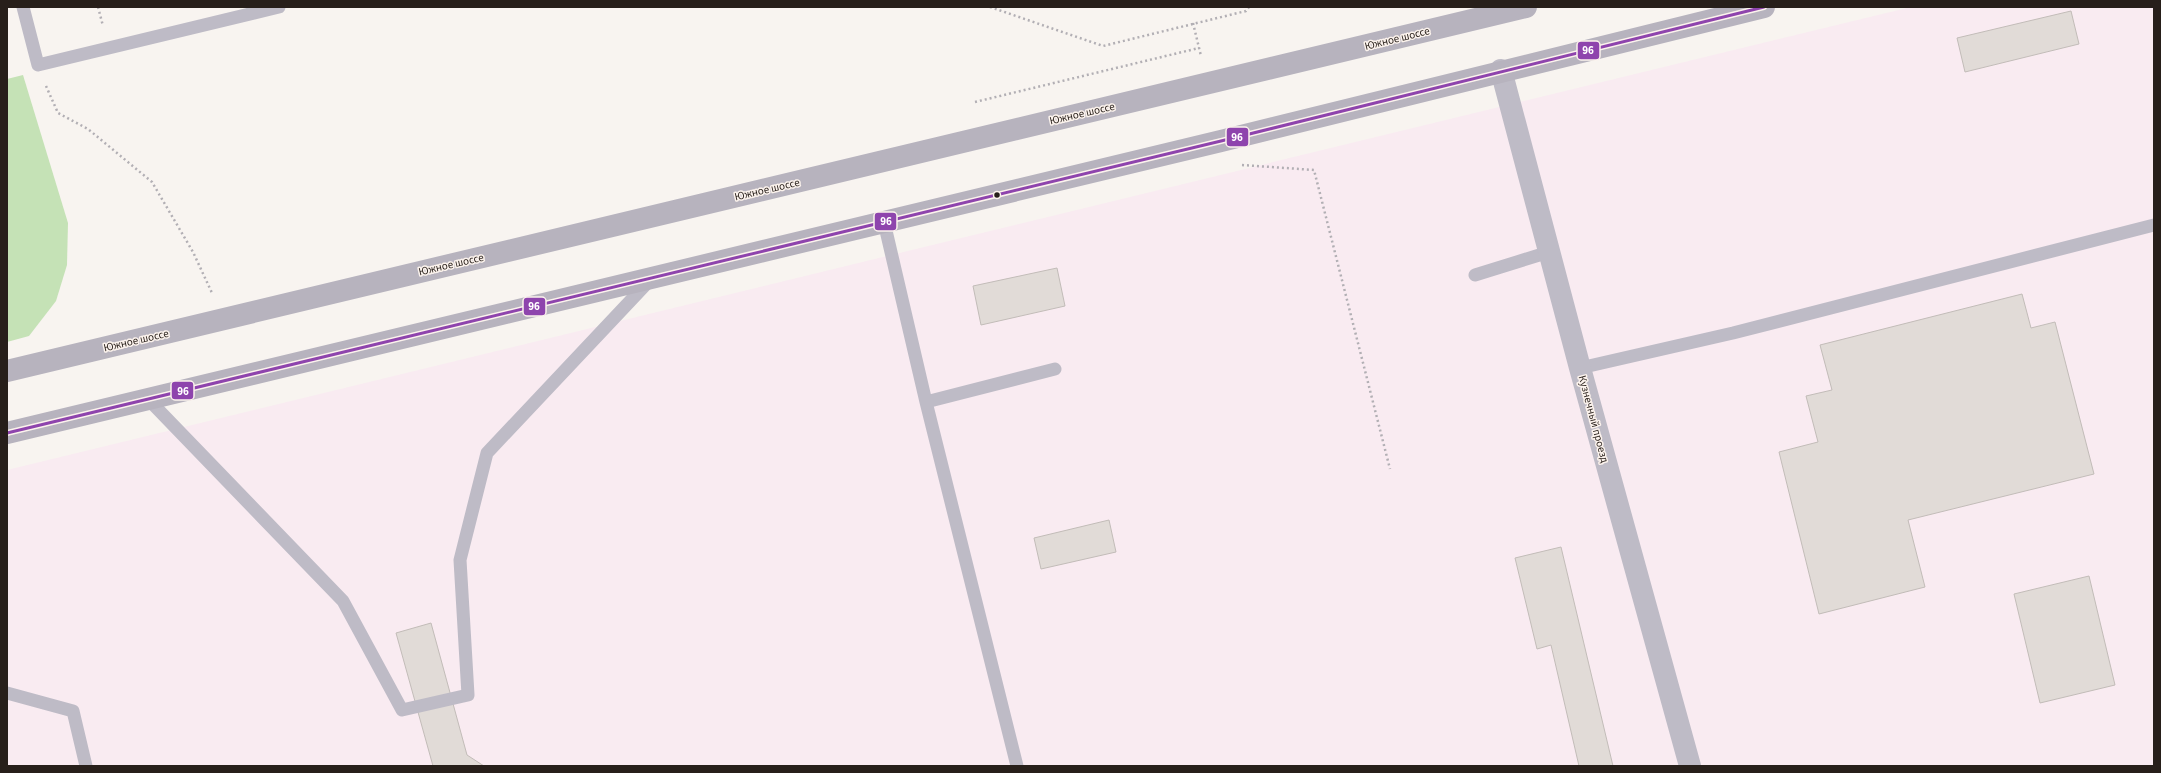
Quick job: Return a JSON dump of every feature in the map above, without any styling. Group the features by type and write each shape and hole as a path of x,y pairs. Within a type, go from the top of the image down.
{"main road":[{"name":"Южное шоссе","path":"7,371 1526,7"},
{"path":"7,433 147,398 652,279 1501,70 1764,7"}],"street":[{"name":"Кузнечный проезд","path":"1501,70 1580,368 1690,766"}],"lane":[{"path":"23,7 38,65 279,7"},
{"path":"884,222 926,402 1017,766"},
{"path":"1580,368 1733,333 2154,225"},
{"path":"1475,275 1549,252"},
{"path":"147,398 343,601 402,710 468,696 460,560 487,453 652,279"},
{"path":"926,402 1055,369"},
{"path":"7,693 73,711 86,766"}],"path":[{"path":"98,7 103,28"},
{"path":"990,7 1103,46 1246,11 1249,7"},
{"path":"975,102 1199,48 1193,23"},
{"path":"38,65 58,113 88,129 152,182 192,252 224,319"},
{"path":"1235,165 1314,170 1390,470"}],"shaded area":[{"path":"1911,7 2154,7 2154,766 7,766 7,470"}],"green space":[{"path":"23,75 68,223 67,265 56,301 29,336 7,342 7,79"}],"building":[{"path":"2071,11 2079,44 1965,72 1957,38"},
{"path":"1057,268 1065,306 981,325 973,286"},
{"path":"2022,294 2031,328 2055,322 2094,474 1908,520 1925,587 1819,614 1779,452 1818,442 1806,396 1832,390 1820,345"},
{"path":"1109,520 1116,552 1041,569 1034,538"},
{"path":"1561,547 1613,766 1579,766 1551,645 1537,649 1515,558"},
{"path":"2089,576 2115,685 2040,703 2014,594"},
{"path":"431,623 467,755 484,766 433,766 396,633"}],"transit line":[{"name":"96","path":"7,433 1221,141 1764,7"}]}
